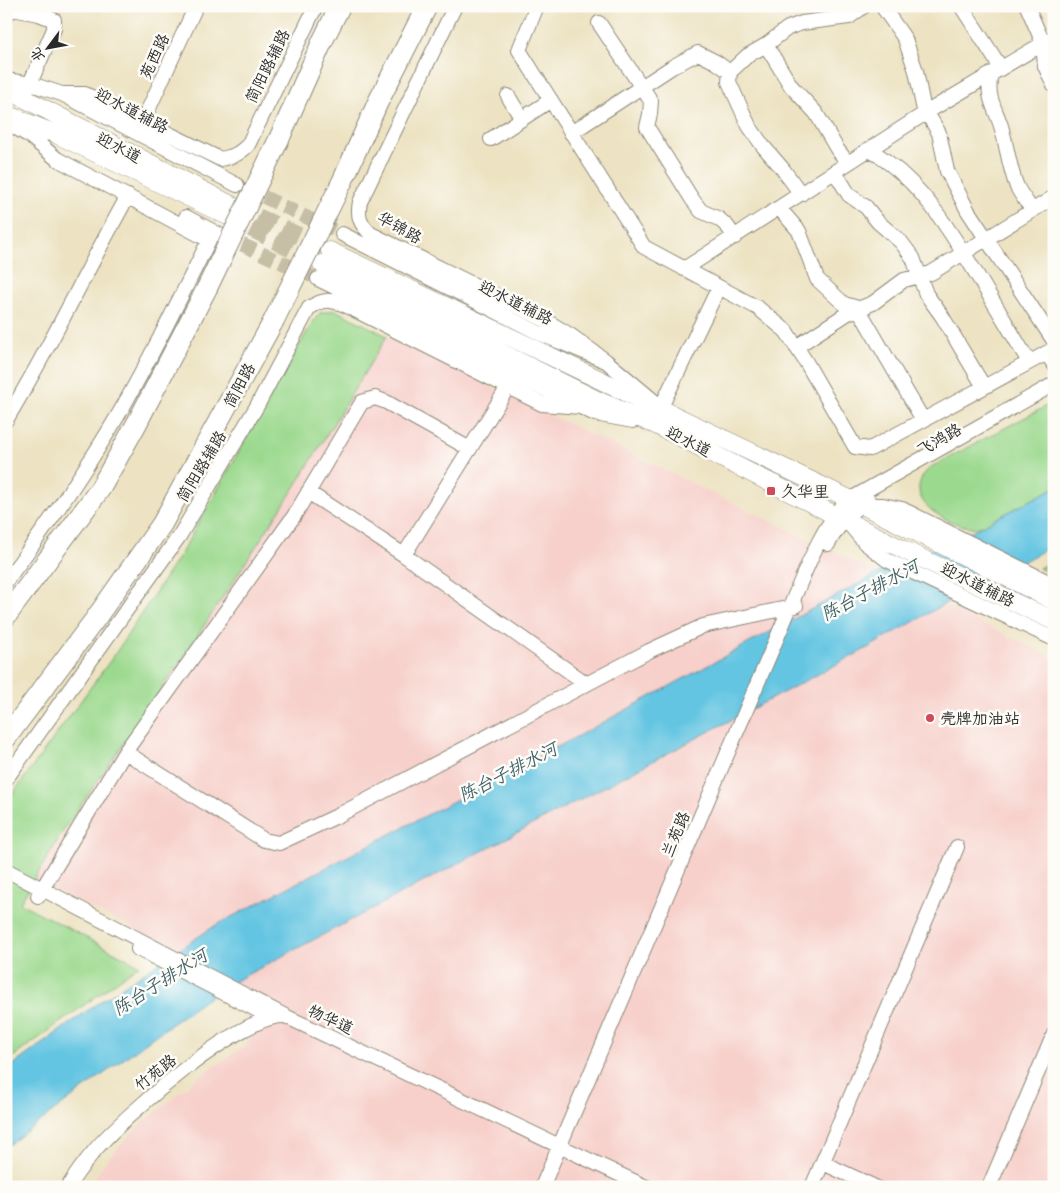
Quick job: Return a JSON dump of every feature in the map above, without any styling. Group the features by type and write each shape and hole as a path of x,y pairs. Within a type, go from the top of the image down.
{"highway":[{"path":"6,616 100,489 138,423 207,288 280,137 340,6"},
{"name":"简阳路","path":"6,738 96,618 162,524 273,322 343,180 378,102 427,6"}],"main road":[{"name":"迎水道","path":"6,89 27,91 229,210 6,114"},
{"name":"迎水道","path":"323,265 854,502 1054,601"},
{"name":"迎水道","path":"661,415 840,517 897,556 983,596 1054,621"}],"street":[{"name":"苑西路","path":"144,121 196,6"},
{"name":"简阳路辅路","path":"62,94 85,94 220,159 239,155 248,145 316,6"},
{"name":"华锦路","path":"455,6 360,202 358,217 361,224 371,234 545,320 606,361"},
{"path":"537,6 519,50 644,247 758,308 786,331 855,447 870,449 1029,362 1052,352 946,171 939,133 923,106 916,70 905,39 882,6"},
{"path":"801,194 763,146 750,126 728,82 730,72 747,56 766,45 788,28 802,23 849,17 864,6"},
{"path":"961,6 996,71"},
{"path":"1027,6 1048,40 1045,66 1054,85"},
{"path":"6,15 12,9 39,14 54,20 54,29 27,91"},
{"path":"599,23 651,101 647,128 653,138 692,199 702,211 719,219 728,226 735,237"},
{"path":"684,269 927,112 1048,40"},
{"path":"766,45 792,86 816,113 837,149 848,163"},
{"path":"572,133 672,67 698,53 730,72"},
{"path":"996,71 988,85 989,98 1001,127 1010,167 1018,188 1032,210"},
{"name":"迎水道辅路","path":"6,80 27,91 62,94 238,185"},
{"path":"508,96 522,119"},
{"path":"491,139 551,100"},
{"path":"6,122 213,237"},
{"path":"32,138 57,159 213,237"},
{"path":"867,150 873,151 904,175 924,196 991,297 1029,362"},
{"path":"835,172 849,194 866,207 878,222 901,242 913,258 926,294 942,316 984,387"},
{"path":"6,420 28,384 98,248 128,196"},
{"path":"796,347 836,320 873,302 904,280 931,273 962,252 986,240 1032,210 1053,199"},
{"path":"779,208 799,232 817,279 844,304 858,308 923,420"},
{"name":"迎水道辅路","path":"342,234 541,334 606,361 661,415"},
{"path":"6,581 78,480 123,406 213,237"},
{"path":"323,265 595,414 661,415 719,287"},
{"name":"简阳路辅路","path":"6,779 180,535 257,406 310,308 321,301 331,300 345,305 542,404 581,407"},
{"name":"飞鸿路","path":"840,517 854,502 1054,384"},
{"path":"404,555 508,387"},
{"name":"飞鸿路","path":"854,502 1054,394"},
{"path":"39,893 125,752 294,516 362,402 375,398 386,402 470,448"},
{"path":"308,492 404,555 587,684"},
{"name":"迎水道辅路","path":"854,502 902,509 1054,585"},
{"name":"兰苑路","path":"548,1187 561,1151 792,611 814,553 840,517"},
{"name":"迎水道辅路","path":"983,596 1054,639"},
{"path":"125,752 264,840 279,843 336,816 649,651 703,626 792,611"},
{"path":"812,1187 957,847"},
{"name":"物华道","path":"6,870 39,893 279,1018 561,1151 646,1187"},
{"name":"物华道","path":"6,881 39,893"},
{"name":"竹苑路","path":"68,1187 96,1150 135,1110 236,1033 253,1024 279,1018"},
{"name":"竹苑路","path":"76,1187 126,1126 173,1086 236,1040 279,1018"},
{"path":"989,1187 1054,1034"},
{"name":"兰苑路","path":"542,1187 561,1151"},
{"name":"物华道","path":"561,1151 626,1187"},
{"path":"823,1163 875,1187"}],"shaded area":[{"path":"387,336 1054,658 1054,1187 88,1187 111,1155 138,1127 197,1078 245,1046 251,1038 245,1016 159,941 34,880"}],"green space":[{"path":"335,310 387,336 295,487 181,661 67,825 20,903 139,965 6,1062 6,803 115,654 182,552 312,323 320,313"},
{"path":"1054,402 1054,488 978,528 960,525 945,519 936,514 923,501 919,493 919,485 923,476 931,467"},
{"path":"1054,560 1054,575 1039,568"}],"water":[{"name":"陈台子排水河","path":"1054,488 1054,545 864,650 222,988 6,1147 6,1070 95,1005 216,925 563,744 884,570 978,528"}],"tunnel":[{"path":"245,188 342,234"},
{"path":"233,206 325,248"},
{"path":"227,216 318,262"},
{"path":"223,236 318,279"}],"place":[{"name":"久华里","path":"771,491"},
{"name":"壳牌加油站","path":"930,718"}]}
